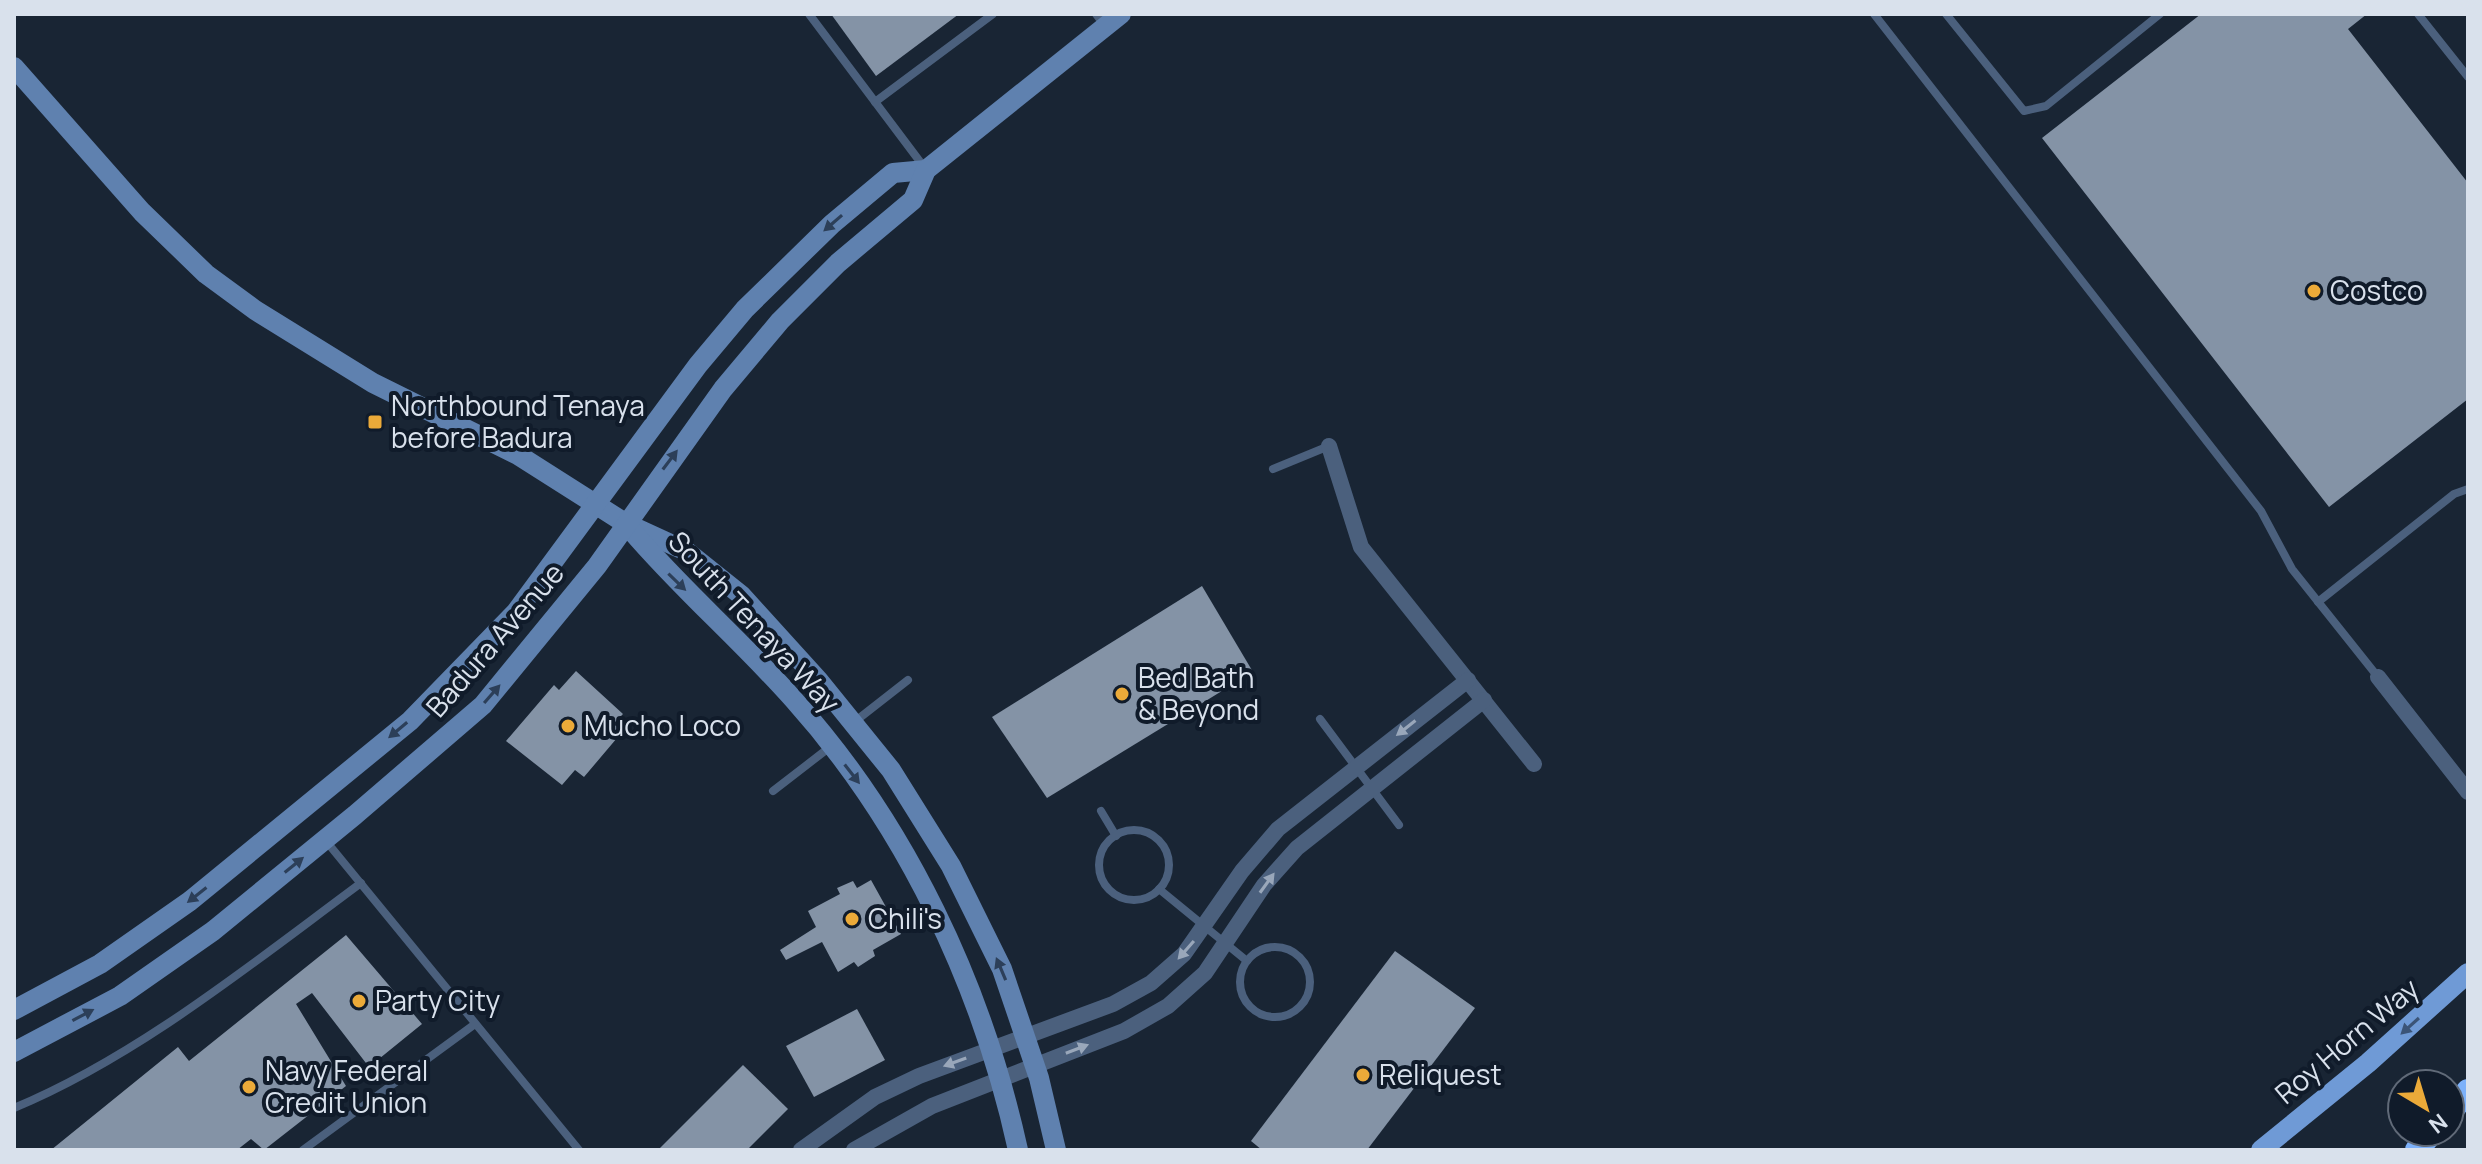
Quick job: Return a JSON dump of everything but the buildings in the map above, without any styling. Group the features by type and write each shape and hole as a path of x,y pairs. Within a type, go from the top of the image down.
{"main road":[{"name":"Badura Avenue","path":"14,1052 120,996 213,931 483,705 597,566 723,389 770,332 838,263 913,200 926,170 1107,18"},
{"name":"South Tenaya Way","path":"15,66 62,125 142,212 206,274 255,310 359,375 518,455 625,523 686,551 741,595 891,770 951,866 1002,969 1035,1066 1056,1150"},
{"name":"Badura Avenue","path":"14,1010 100,964 190,901 410,721 516,612 698,365 787,265 893,173 926,170"},
{"name":"South Tenaya Way","path":"625,523 669,575 795,701 863,788 921,882 968,983 1001,1079 1018,1150"},
{"name":"Roy Horn Way","path":"2261,1150 2368,1063 2468,973"}],"street":[{"path":"1329,446 1361,547 1534,764"},
{"path":"2378,677 2468,792"},
{"path":"801,1150 875,1097 919,1076 1133,994 1168,970 1205,927 1259,849 1278,829 1468,680"},
{"path":"854,1150 932,1106 1146,1020 1187,991 1227,945 1280,865 1484,700"}],"lane":[{"path":"809,14 926,170"},
{"path":"875,102 993,14"},
{"path":"1874,14 2261,511 2292,569 2378,677"},
{"path":"1946,14 2024,111 2046,106 2160,14"},
{"path":"2418,14 2468,77"},
{"path":"1273,469 1329,446"},
{"path":"2318,602 2454,494 2468,489"},
{"path":"853,723 908,680"},
{"path":"1320,719 1399,825"},
{"path":"773,791 830,746"},
{"path":"1101,811 1116,836"},
{"path":"1137,831 1157,840 1164,848 1168,870 1159,889 1150,897 1127,900 1107,887 1099,865 1101,854 1116,836 1137,831"},
{"path":"325,840 579,1150"},
{"path":"14,1108 53,1092 202,1001 361,883"},
{"path":"1159,889 1247,961"},
{"path":"1272,946 1294,951 1308,967 1310,989 1306,999 1289,1015 1264,1016 1253,1010 1240,989 1240,977 1247,961 1262,949 1272,946"},
{"path":"303,1150 475,1024"}],"place":[{"name":"Costco","path":"2314,291"},
{"name":"Northbound Tenaya before Badura","path":"375,422"},
{"name":"Bed Bath & Beyond","path":"1122,694"},
{"name":"Mucho Loco","path":"568,726"},
{"name":"Chili's","path":"852,919"},
{"name":"Party City","path":"359,1001"},
{"name":"Reliquest","path":"1363,1075"},
{"name":"Navy Federal Credit Union","path":"249,1087"}]}
